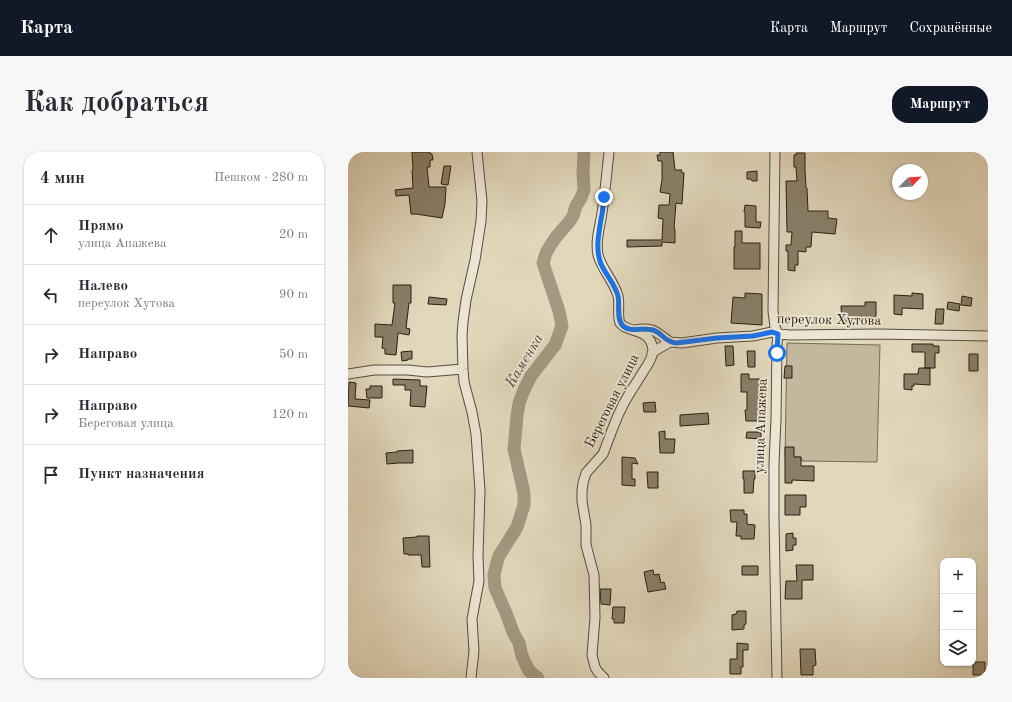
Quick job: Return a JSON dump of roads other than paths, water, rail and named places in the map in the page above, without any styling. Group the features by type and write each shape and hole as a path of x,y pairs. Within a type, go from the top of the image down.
{"street":[{"path":"471,678 474,651 472,619 479,581 478,556 480,491 476,434 464,382 462,336 466,300 475,260 481,221 482,201 477,152"},
{"name":"Береговая улица","path":"604,678 595,667 592,655 595,618 594,575 586,545 586,525 582,501 582,487 586,473 603,454 622,407 648,364 652,353 651,344 648,339 639,332 626,328 620,323 618,295 601,263 598,250 598,236 609,152"},
{"name":"улица Апажева","path":"774,152 772,311 773,321 778,334 774,463 777,678"},
{"path":"634,330 653,330 658,332 670,342 652,353"},
{"name":"переулок Хутова","path":"670,342 682,343 717,338 753,336 772,332 778,334 988,336"},
{"path":"348,374 374,370 408,370 428,372 463,369"}],"waterway":[{"name":"Каменка","path":"538,678 529,671 522,656 519,643 495,588 494,575 499,556 517,527 524,505 524,493 514,449 519,403 531,376 555,345 562,326 559,311 543,263 550,246 573,216 584,190 584,152"}]}
